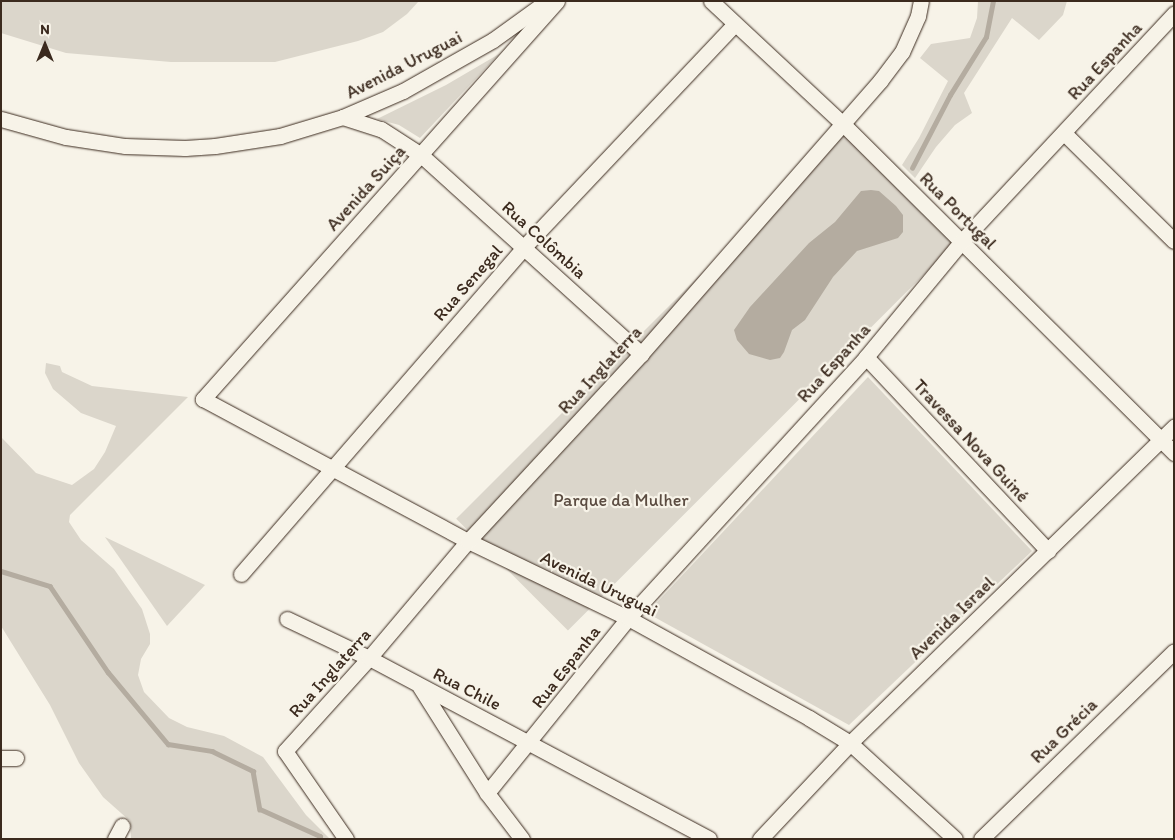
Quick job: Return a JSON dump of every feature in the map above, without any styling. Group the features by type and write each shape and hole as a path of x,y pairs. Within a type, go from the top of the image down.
{"street":[{"name":"Avenida Uruguai","path":"1,120 37,130 95,142 135,147 185,148 232,144 280,136 343,117 381,102 493,40 546,1"},
{"name":"Avenida Suiça","path":"203,399 557,1"},
{"name":"Rua Portugal","path":"710,1 843,124 1174,453"},
{"name":"Rua Inglaterra","path":"346,839 285,751 370,658 468,541 641,354 843,124 902,52 918,16 921,1"},
{"name":"Rua Espanha","path":"488,793 628,618 866,356 962,241 1174,14"},
{"name":"Rua Senegal","path":"241,574 524,247 734,25"},
{"name":"Rua Colômbia","path":"343,117 381,129 421,155 641,354"},
{"path":"1064,133 1174,241"},
{"name":"Travessa Nova Guiné","path":"866,356 1048,551"},
{"name":"Avenida Uruguai","path":"203,399 468,541 628,618 809,718 850,743 955,839"},
{"name":"Avenida Israel","path":"760,839 850,743 1174,427"},
{"name":"Rua Chile","path":"287,619 370,658 419,686 530,742 709,839"},
{"name":"Rua Grécia","path":"981,839 1174,651"},
{"path":"419,686 488,793 522,839"}],"green space":[{"path":"1,1 419,1 407,14 383,32 358,41 275,62 171,62 66,53 1,33"},
{"path":"978,1 1067,1 1063,15 1039,40 1012,18 964,93 972,113 955,125 936,147 915,178 902,165 919,138 948,81 920,58 931,44 970,38 977,18"},
{"path":"499,54 420,138 399,125 377,119 446,85"},
{"name":"Parque da Mulher","path":"843,132 955,244 568,631 456,519"},
{"path":"46,363 60,366 62,372 92,386 188,397 70,515 69,522 81,540 114,569 142,609 150,634 150,644 141,659 138,675 144,692 169,718 187,727 224,736 263,757 306,815 330,839 131,839 130,821 103,797 79,763 50,705 1,626 1,437 36,473 72,485 94,469 105,452 116,426 81,413 53,389 45,373"},
{"path":"868,377 1032,551 849,725 647,613"},
{"path":"105,537 205,585 167,626"}],"shaded area":[{"path":"861,191 879,191 903,215 903,232 898,238 857,251 833,277 805,320 792,330 780,358 770,360 749,354 737,340 734,330 750,307 809,243 835,222"}],"waterway":[{"path":"912,168 950,95 986,37 993,1"},
{"path":"1,571 50,586 108,672 168,744 212,751 253,771 260,809 320,836 321,839"}]}
